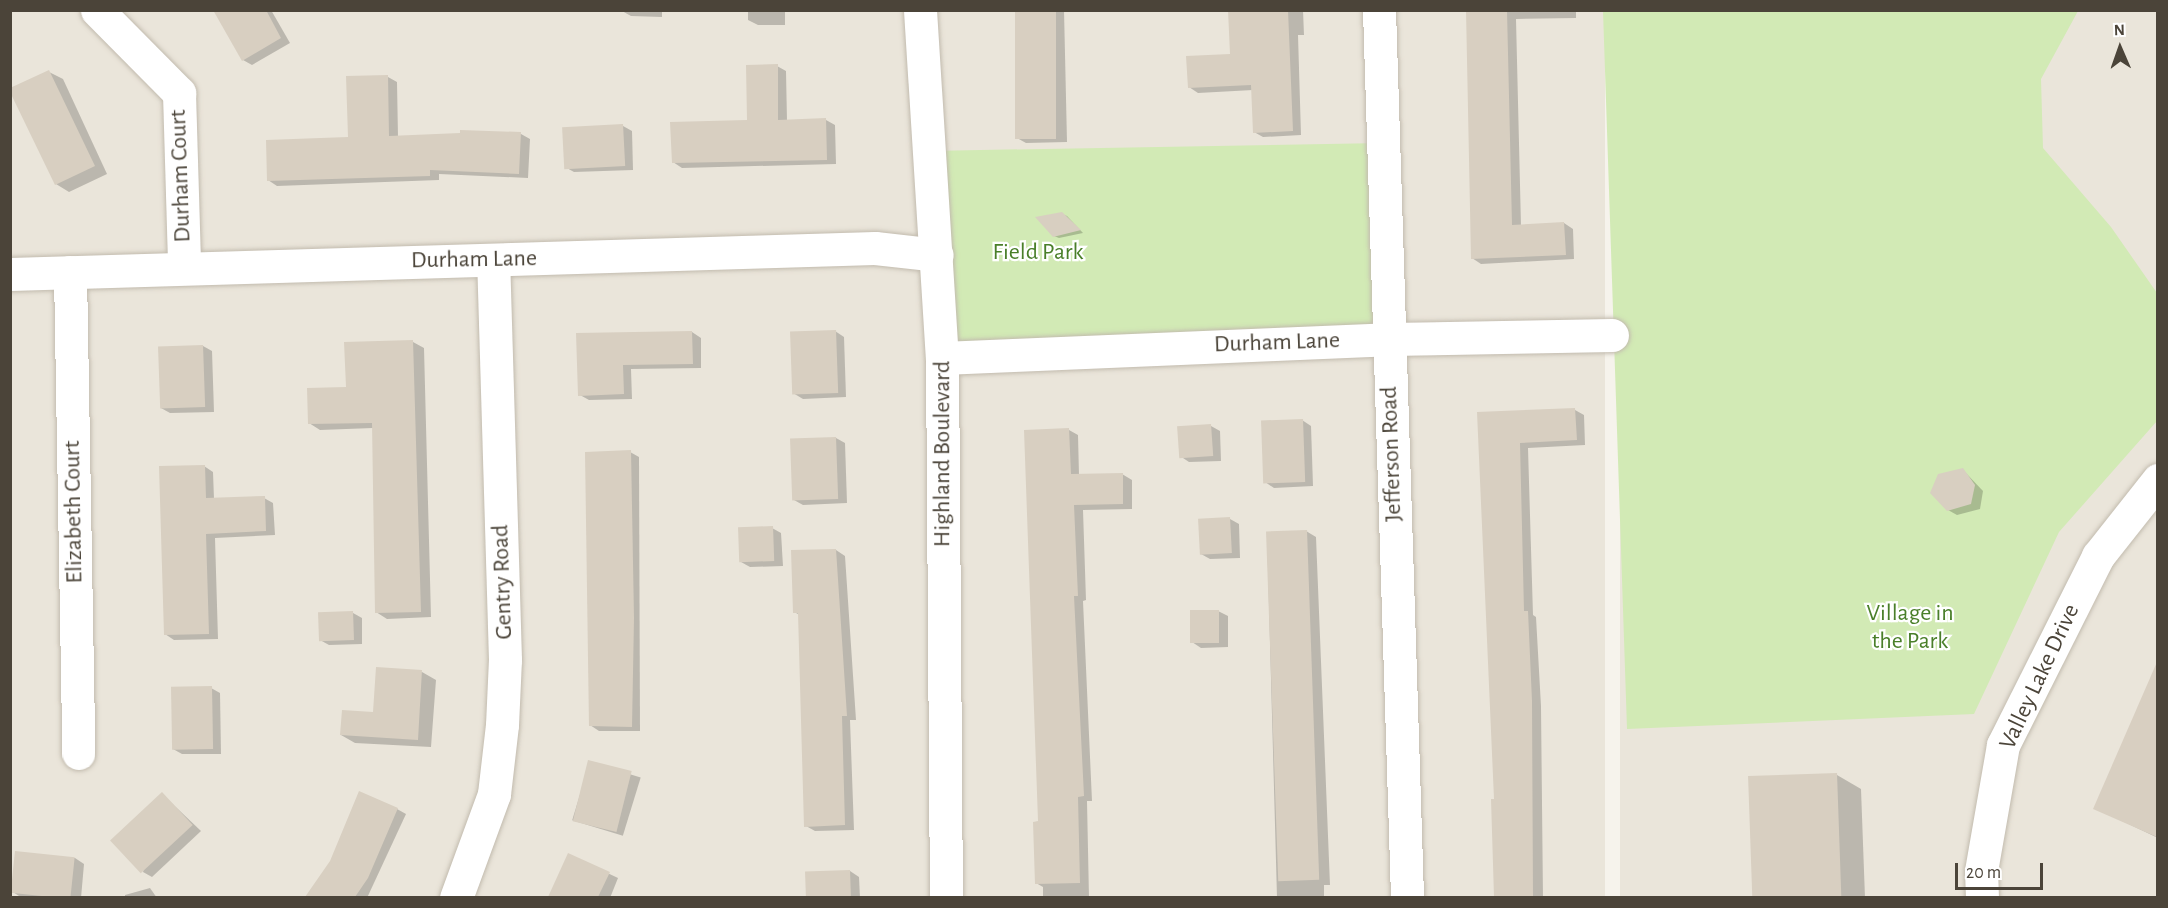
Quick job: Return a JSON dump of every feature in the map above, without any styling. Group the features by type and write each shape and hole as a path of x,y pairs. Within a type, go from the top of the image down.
{"street":[{"name":"Durham Court","path":"97,10 179,93 184,266"},
{"name":"Highland Boulevard","path":"920,10 942,358 946,897"},
{"name":"Jefferson Road","path":"1379,10 1407,897"},
{"name":"Durham Lane","path":"10,274 184,266 493,260 875,248 937,255"},
{"name":"Gentry Road","path":"456,897 494,794 502,725 505,660 493,260"},
{"name":"Elizabeth Court","path":"70,272 78,753"},
{"name":"Durham Lane","path":"942,358 1388,339 1612,335"},
{"name":"Valley Lake Drive","path":"1982,897 1981,871 2003,745 2098,556 2157,480"}],"shaded area":[{"path":"10,11 1605,11 1605,897 10,897"},
{"path":"1620,11 2157,11 2157,898 1620,898"}],"green space":[{"name":"Village in the Park","path":"1603,11 2078,11 2041,79 2043,148 2111,227 2157,293 2157,421 2059,532 1974,714 1627,729"},
{"name":"Field Park","path":"1383,143 1386,339 933,347 930,151"}],"building":[{"path":"213,10 266,10 281,38 242,61"},
{"path":"1015,10 1056,10 1056,139 1015,139"},
{"path":"1228,10 1288,10 1293,131 1253,133 1251,85 1188,88 1186,56 1230,54"},
{"path":"1466,10 1507,10 1512,225 1564,222 1566,255 1471,259"},
{"path":"778,64 778,120 826,118 827,160 672,163 670,122 747,120 746,65"},
{"path":"49,70 95,166 55,185 10,92 10,88"},
{"path":"388,75 389,136 460,133 460,130 521,132 519,174 430,170 430,176 267,181 266,140 348,137 346,76"},
{"path":"623,124 625,166 564,169 562,127"},
{"path":"1062,212 1081,230 1053,237 1035,217"},
{"path":"836,330 838,393 792,395 790,332"},
{"path":"692,331 693,364 623,365 624,394 578,396 576,333"},
{"path":"413,340 421,612 375,613 372,423 308,424 307,388 346,387 344,342"},
{"path":"203,345 205,407 160,409 158,347"},
{"path":"1575,408 1577,440 1520,443 1524,611 1528,611 1532,701 1533,897 1494,897 1491,799 1494,799 1477,412"},
{"path":"1303,419 1305,482 1263,483 1261,420"},
{"path":"1211,424 1213,456 1179,458 1177,426"},
{"path":"1069,428 1071,474 1123,473 1123,504 1074,505 1078,596 1074,596 1084,796 1078,797 1080,883 1035,884 1033,822 1038,821 1024,430"},
{"path":"836,437 838,499 792,501 790,439"},
{"path":"631,450 634,618 632,727 589,726 585,452"},
{"path":"205,465 206,498 265,496 266,531 206,534 209,634 164,635 159,466"},
{"path":"1963,468 1975,485 1971,504 1947,511 1930,493 1938,474"},
{"path":"1230,517 1232,553 1200,555 1198,519"},
{"path":"773,526 774,561 739,562 738,527"},
{"path":"1307,530 1319,880 1278,881 1266,531"},
{"path":"836,549 847,716 842,716 845,825 804,827 798,613 793,613 791,550"},
{"path":"1190,610 1219,610 1219,643 1190,643"},
{"path":"353,611 354,640 319,641 318,612"},
{"path":"2157,662 2157,837 2093,809"},
{"path":"376,667 422,670 418,740 340,735 342,710 373,712"},
{"path":"212,686 213,749 172,750 171,687"},
{"path":"588,760 632,771 616,832 573,821"},
{"path":"1837,773 1841,897 1752,898 1748,776"},
{"path":"359,791 398,808 368,878 355,897 305,897 330,861"},
{"path":"162,792 193,825 141,873 110,840"},
{"path":"15,851 75,857 70,898 11,893"},
{"path":"568,853 610,872 598,897 548,897"},
{"path":"850,870 851,897 806,898 805,872"}]}
